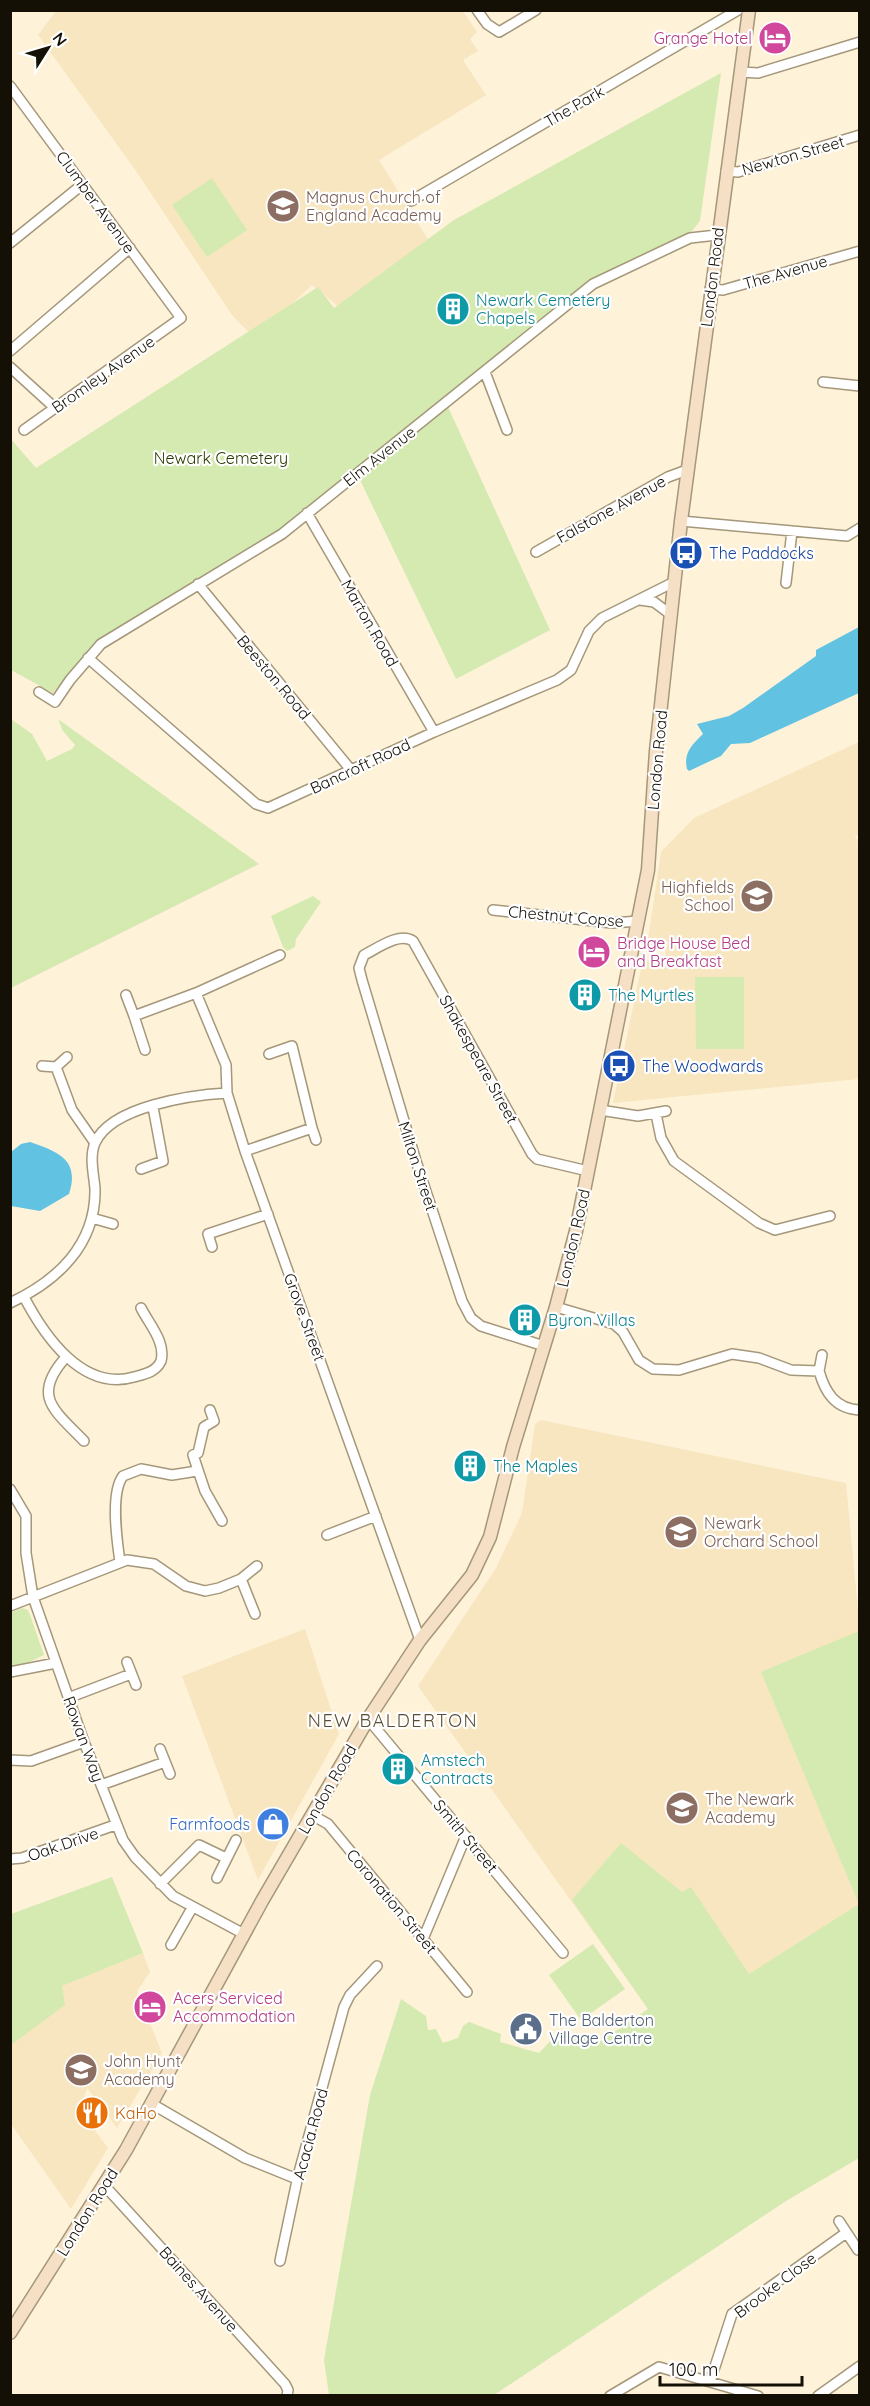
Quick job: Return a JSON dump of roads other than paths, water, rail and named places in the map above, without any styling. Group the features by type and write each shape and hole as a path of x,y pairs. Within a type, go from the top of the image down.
{"main road":[{"name":"London Road","path":"10,2333 104,2186 152,2104 244,1934 368,1719 420,1640 472,1575 485,1552 516,1437 556,1307 588,1171 648,870 656,751 670,614 717,235 749,10"}],"street":[{"path":"477,10 492,30 499,32 536,10"},
{"name":"The Park","path":"411,201 738,10"},
{"path":"740,72 758,73 860,42"},
{"name":"Clumber Avenue","path":"10,86 181,318"},
{"name":"Newton Street","path":"726,171 738,172 860,135"},
{"path":"10,243 83,184"},
{"name":"Elm Avenue","path":"49,710 88,658 114,635 282,534 593,284 690,238 717,235"},
{"path":"10,351 130,248"},
{"name":"The Avenue","path":"710,289 723,290 860,251"},
{"name":"Bromley Avenue","path":"24,429 181,318"},
{"path":"10,367 55,408"},
{"path":"485,372 507,430"},
{"path":"823,382 860,386"},
{"name":"Falstone Avenue","path":"536,552 669,477 687,470"},
{"name":"Marton Road","path":"307,513 434,732"},
{"path":"681,521 847,536 860,528"},
{"path":"786,583 792,531"},
{"name":"Bancroft Road","path":"88,658 262,807 272,806 434,732 565,676 576,664 594,625 602,618 674,582"},
{"name":"Beeston Road","path":"198,585 351,770"},
{"path":"640,600 654,602 670,614"},
{"path":"39,692 55,702"},
{"name":"Chestnut Copse","path":"493,910 612,922 639,921"},
{"name":"Shakespeare Street","path":"382,945 399,938 408,937 413,941 511,1119 537,1159 588,1171"},
{"name":"Milton Street","path":"382,945 364,955 360,960 360,974 416,1161 462,1301 471,1318 481,1326 544,1346"},
{"path":"134,1016 196,993 280,955"},
{"name":"Grove Street","path":"196,993 226,1065 227,1093 245,1151 420,1640"},
{"path":"126,995 145,1050"},
{"path":"269,1054 292,1047 316,1140"},
{"path":"42,1066 56,1067 67,1058"},
{"path":"10,1303 24,1297 65,1267 77,1252 92,1218 95,1143 72,1110 56,1067"},
{"path":"95,1143 113,1124 129,1114 192,1095 227,1093"},
{"path":"141,1169 163,1161 153,1107"},
{"path":"600,1110 630,1116 666,1111"},
{"path":"656,1114 661,1138 680,1167 759,1223 775,1230 830,1216"},
{"path":"245,1151 312,1128"},
{"path":"212,1247 208,1234 268,1214"},
{"path":"92,1218 113,1224"},
{"path":"24,1297 45,1333 66,1357 91,1372 117,1380 156,1369 161,1361 162,1349 141,1308"},
{"path":"556,1307 614,1324 627,1337 639,1360 653,1368 679,1370 732,1354 759,1358 791,1370 819,1371"},
{"path":"136,1325 147,1319"},
{"path":"822,1355 819,1371 831,1397 844,1407 860,1410"},
{"path":"66,1357 50,1378 48,1394 56,1410 78,1438"},
{"path":"210,1410 214,1421 204,1427 198,1453 193,1455 198,1471 222,1521"},
{"path":"120,1562 116,1505 118,1485 123,1476 141,1469 172,1475 198,1471"},
{"name":"Rowan Way","path":"10,1489 26,1516 26,1553 33,1598 115,1825 129,1849 160,1884 192,1908 244,1934"},
{"path":"327,1535 376,1516"},
{"path":"10,1606 120,1562 138,1560 154,1564 180,1584 198,1590 212,1590 241,1579 257,1566"},
{"path":"241,1579 255,1614"},
{"path":"127,1662 136,1685"},
{"path":"10,1672 56,1663"},
{"path":"68,1698 131,1674"},
{"name":"Smith Street","path":"368,1719 563,1953"},
{"path":"10,1760 31,1761 84,1742"},
{"path":"160,1749 170,1774"},
{"path":"101,1785 165,1762"},
{"name":"Coronation Street","path":"312,1815 328,1824 467,1992"},
{"name":"Oak Drive","path":"10,1859 22,1858 115,1825"},
{"path":"423,1939 466,1836"},
{"path":"217,1878 236,1840"},
{"path":"160,1884 198,1845 226,1858"},
{"path":"171,1945 192,1908"},
{"name":"Acacia Road","path":"280,2261 297,2179 344,2007 350,1995 377,1966"},
{"path":"152,2104 245,2158 297,2179"},
{"name":"Baines Avenue","path":"104,2186 285,2384 288,2390 287,2396"},
{"path":"838,2221 858,2250"},
{"name":"Brooke Close","path":"710,2382 732,2314 846,2234"},
{"path":"818,2396 830,2392 860,2366"},
{"path":"610,2396 659,2367 710,2382 727,2391 758,2396"}],"water":[{"path":"859,627 859,693 750,743 731,744 721,756 689,771 687,769 688,753 692,745 703,734 697,724 729,716 743,708 816,656 816,650"},
{"path":"30,1142 58,1154 69,1165 72,1173 69,1194 40,1211 11,1206 11,1152 21,1144"}],"place":[{"name":"Grange Hotel","path":"775,38"},
{"name":"Magnus Church of England Academy","path":"283,206"},
{"name":"Newark Cemetery Chapels","path":"453,309"},
{"name":"The Paddocks","path":"686,553"},
{"name":"Highfields School","path":"757,896"},
{"name":"Bridge House Bed and Breakfast","path":"594,952"},
{"name":"The Myrtles","path":"585,995"},
{"name":"The Woodwards","path":"619,1066"},
{"name":"Byron Villas","path":"525,1320"},
{"name":"The Maples","path":"470,1466"},
{"name":"Newark Orchard School","path":"681,1532"},
{"name":"Amstech Contracts","path":"398,1769"},
{"name":"The Newark Academy","path":"682,1808"},
{"name":"Farmfoods","path":"273,1824"},
{"name":"Acers Serviced Accommodation","path":"150,2007"},
{"name":"The Balderton Village Centre","path":"526,2029"},
{"name":"John Hunt Academy","path":"81,2070"},
{"name":"KaHo","path":"92,2113"}],"district":[{"name":"NEW BALDERTON","path":"393,1720"}],"park label":[{"name":"Newark Cemetery","path":"221,458"}]}
